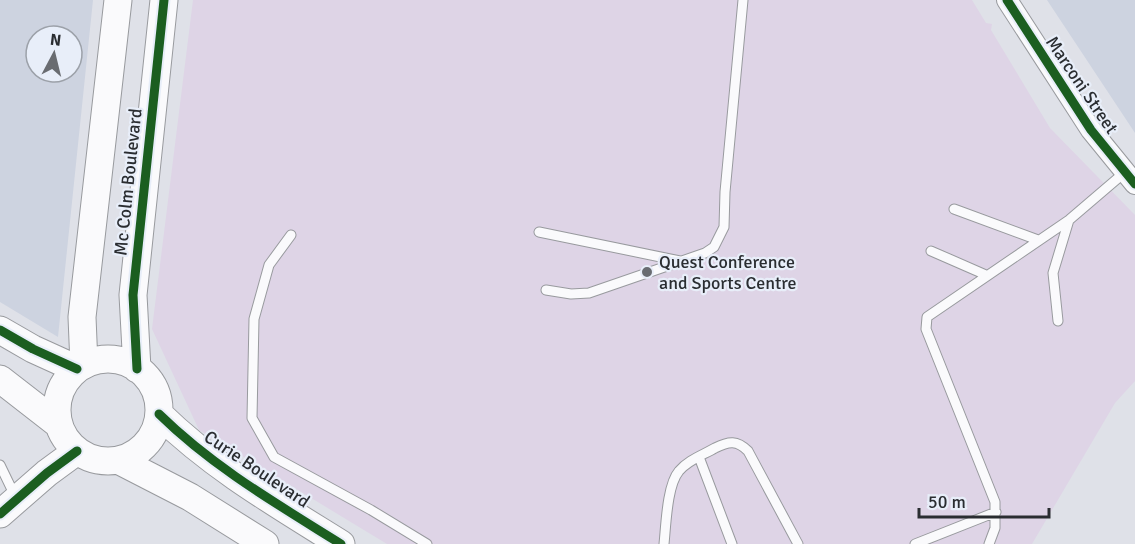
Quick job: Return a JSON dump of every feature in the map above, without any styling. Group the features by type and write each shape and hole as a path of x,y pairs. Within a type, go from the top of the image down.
{"street":[{"name":"Mc Colm Boulevard","path":"81,367 82,317 117,0"},
{"name":"Mc Colm Boulevard","path":"137,369 133,296 164,0"},
{"name":"Marconi Street","path":"1007,0 1090,129 1130,178"},
{"path":"0,330 33,350 81,367"},
{"path":"0,379 58,424 66,439 77,451 97,460 118,460 134,454 147,444 155,429 159,414 158,400 147,377 137,369 125,362 111,359 97,360 81,367 66,380 59,394 58,424"},
{"name":"Curie Boulevard","path":"159,414 208,458 250,488 341,544"},
{"path":"8,506 77,451"},
{"path":"118,460 190,497 266,544"}],"lane":[{"path":"546,290 571,294 589,293 705,253 714,247 724,227 725,192 743,0"},
{"path":"989,544 996,512 991,491 925,323 927,317 1130,178"},
{"path":"954,209 1038,240"},
{"path":"1058,321 1053,273 1069,220"},
{"path":"538,232 683,261"},
{"path":"291,235 269,265 254,319 252,418 274,457 371,510 427,544"},
{"path":"931,251 987,275"},
{"path":"664,544 669,501 677,473 699,457 729,443 741,444 748,451 797,542 785,544"},
{"path":"699,457 732,544"},
{"path":"0,465 8,506"},
{"path":"915,544 996,512"}],"shaded area":[{"path":"0,0 93,0 58,337 0,302"},
{"name":"Quest Conference and Sports Centre","path":"193,0 972,0 986,23 992,24 991,30 1050,128 1135,215 1135,381 1115,403 1032,544 387,544 199,430 152,329"},
{"path":"1047,0 1135,0 1135,133"}],"cycle path":[{"path":"137,369 133,295 164,0"},
{"path":"1007,0 1091,130 1135,184"},
{"path":"0,330 33,349 77,369"},
{"path":"159,414 223,468 341,544"},
{"path":"0,514 47,473 77,451"}],"place":[{"name":"Quest Conference and Sports Centre","path":"647,272"}]}
